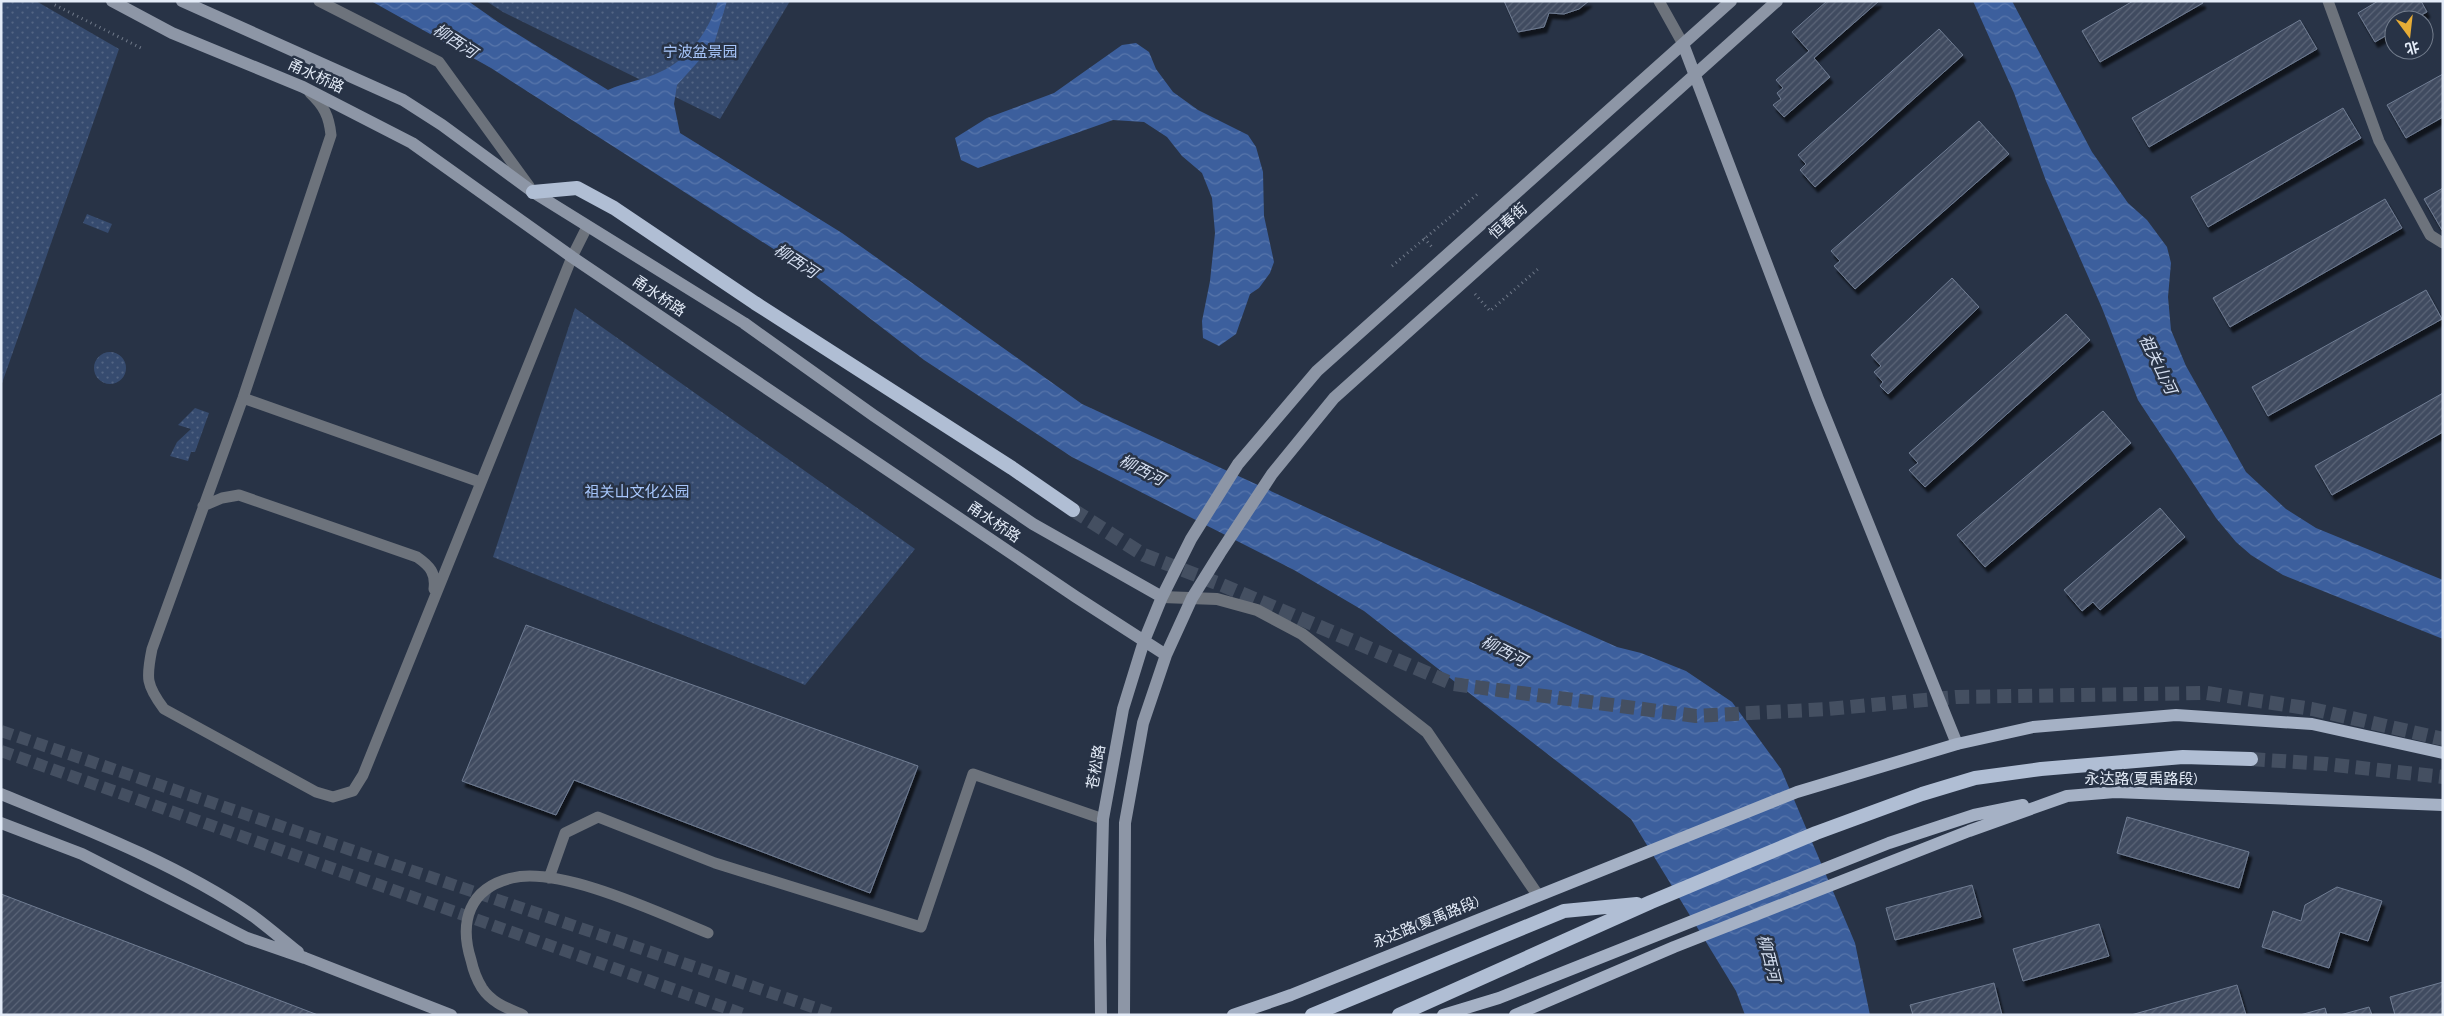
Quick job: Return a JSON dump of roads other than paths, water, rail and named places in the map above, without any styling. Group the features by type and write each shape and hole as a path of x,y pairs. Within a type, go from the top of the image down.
{"highway":[{"path":"533,192 577,188 614,208 755,303 1012,468 1073,510"},
{"path":"1399,1015 1651,902 1816,833 1922,794 1975,778 2041,769 2182,757 2251,759"},
{"path":"1312,1015 1564,910 1651,902"}],"main road":[{"name":"甬水桥路","path":"112,1 172,33 303,87 412,143 572,257 1076,597 1166,655"},
{"name":"甬水桥路","path":"182,1 403,100 442,125 533,192 744,323 873,415 1033,524 1162,597"},
{"name":"恒春街","path":"1191,540 1238,464 1317,371 1731,1"},
{"name":"恒春街","path":"1192,598 1272,474 1334,398 1696,76 1777,1"},
{"path":"1683,44 1818,399 1957,744 2033,727 2176,715 2312,724 2443,752"},
{"name":"苍松路","path":"1102,1015 1100,940 1103,819 1123,709 1144,641 1162,597 1191,540"},
{"path":"1124,1015 1125,823 1144,723 1166,655 1192,598"},
{"name":"永达路(夏禹路段)","path":"1233,1015 1291,995 1538,894 1797,792 1957,744"},
{"name":"永达路(夏禹路段)","path":"1515,1015 1674,947 1854,875 2067,796 2115,792 2443,804"},
{"path":"1,794 72,823 199,883 253,916 305,958"},
{"path":"1443,1015 1499,998 1840,862 1974,815 2067,796"},
{"path":"1,822 82,854 247,938 305,958 451,1015"}],"street":[{"path":"1162,597 1217,599 1257,610 1302,634 1427,732 1538,894"}],"lane":[{"path":"319,1 439,62 533,192"},
{"path":"1659,1 1683,44"},
{"path":"2328,1 2380,141 2430,235 2443,243"},
{"path":"303,87 320,103 329,117 331,136 243,398 152,650 146,675 152,693 164,709 316,792 333,797 353,791 363,775 433,596 572,257 587,227"},
{"path":"243,398 480,482"},
{"path":"203,506 222,498 239,495 417,557 430,566 435,579 433,596"},
{"path":"549,878 565,833 598,817 715,864 920,927 973,774 1103,819"},
{"path":"523,1015 500,1005 482,988 465,943 467,914 487,888 513,878 549,878 604,891 708,933"}],"water":[{"name":"柳西河","path":"371,1 468,1 498,22 608,90 654,75 680,60 689,52 703,33 718,1 727,1 714,44 677,85 674,104 680,133 842,233 1082,404 1390,546 1617,647 1641,653 1686,671 1732,702 1781,769 1855,943 1870,1015 1745,1015 1736,991 1631,819 1364,611 1294,570 1072,457 924,360 811,273 491,68"},
{"name":"祖关山河","path":"1973,1 2012,1 2092,152 2128,203 2147,220 2167,247 2171,263 2168,297 2171,330 2186,366 2246,472 2286,509 2316,528 2443,580 2443,639 2283,575 2251,555 2236,542 2216,518 2138,400 2102,308 2046,181 2014,93"},
{"path":"1136,43 1149,52 1156,69 1173,92 1198,110 1248,135 1256,147 1263,172 1264,216 1274,262 1270,273 1259,288 1250,294 1236,334 1219,346 1203,338 1202,321 1210,281 1215,233 1212,198 1202,173 1182,156 1167,137 1144,122 1113,120 978,168 961,160 955,138 987,118 1054,93 1122,45"}],"tunnel":[{"path":"1073,510 1144,555 1222,585 1453,684 1696,716 1828,709 1956,697 2207,693 2312,709 2443,739"},
{"path":"1,731 836,1015"},
{"path":"1,751 746,1015"},
{"path":"2251,759 2326,764 2443,777"}],"park label":[{"name":"宁波盆景园","path":"700,52"},
{"name":"祖关山文化公园","path":"637,492"}]}
